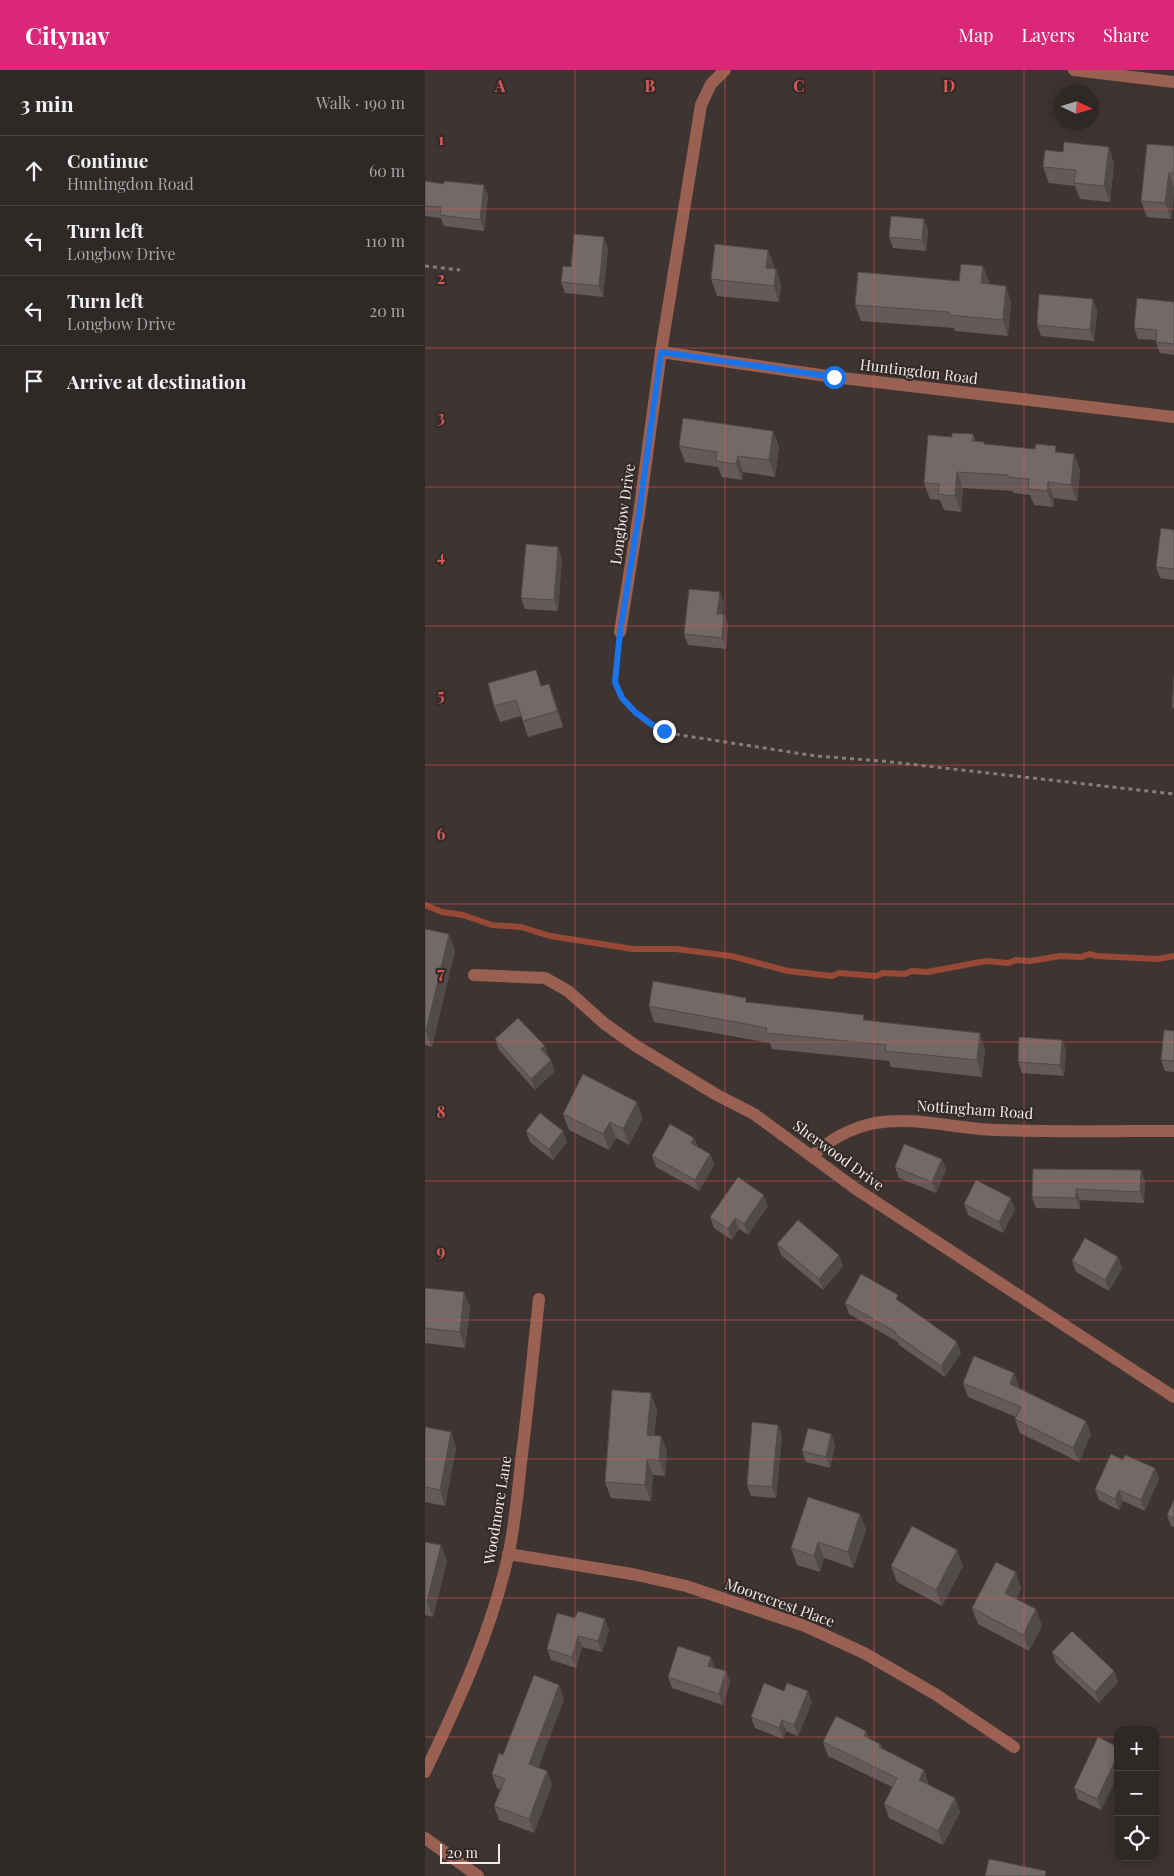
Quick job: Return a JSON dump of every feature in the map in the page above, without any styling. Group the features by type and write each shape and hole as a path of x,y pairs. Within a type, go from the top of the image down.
{"street":[{"name":"Longbow Drive","path":"620,632 639,514 661,352 701,105 711,84 725,70"},
{"path":"1074,70 1174,82"},
{"name":"Huntingdon Road","path":"661,352 834,377 1174,417"},
{"name":"Sherwood Drive","path":"474,975 545,978 568,991 605,1024 636,1046 717,1095 754,1114 856,1189 1174,1397"},
{"name":"Nottingham Road","path":"813,1156 836,1136 875,1123 907,1120 994,1130 1174,1131"},
{"name":"Woodmore Lane","path":"425,1772 456,1706 485,1635 508,1554 514,1524 539,1299"},
{"name":"Moorecrest Place","path":"508,1554 632,1574 686,1586 805,1626 864,1653 935,1694 1014,1747"},
{"path":"425,1838 478,1876"}],"path":[{"path":"425,266 461,270"},
{"path":"620,632 615,682 622,698 635,712 664,731 816,756 882,761 1174,794"}],"building":[{"path":"1064,142 1109,147 1104,186 1074,183 1076,170 1043,167 1045,150 1063,152"},
{"path":"1147,144 1174,146 1174,173 1169,173 1165,203 1141,201"},
{"path":"425,181 444,184 444,181 484,185 480,220 440,215 441,207 425,206"},
{"path":"891,216 924,219 922,240 889,237"},
{"path":"574,234 604,237 599,286 561,282 563,266 571,267"},
{"path":"715,244 768,250 766,268 776,269 774,286 711,279"},
{"path":"961,264 983,266 981,283 1006,286 1003,320 949,315 949,312 855,305 858,272 959,281"},
{"path":"1039,294 1093,299 1090,330 1037,325"},
{"path":"1137,298 1174,302 1174,344 1156,342 1157,330 1134,328"},
{"path":"683,418 773,431 769,460 738,456 736,464 716,461 717,452 679,446"},
{"path":"952,433 973,434 972,441 984,442 984,444 1035,449 1036,444 1056,446 1055,452 1074,454 1071,485 1048,482 1047,491 1028,489 1029,479 1008,477 1008,475 957,472 955,496 938,494 939,484 924,483 928,435 952,437"},
{"path":"1161,528 1174,530 1174,569 1156,567"},
{"path":"526,544 558,547 554,600 521,598"},
{"path":"689,589 720,592 717,614 724,614 722,638 684,634"},
{"path":"536,670 541,686 549,684 557,711 523,721 516,700 494,706 488,683"},
{"path":"1174,676 1174,708 1172,708"},
{"path":"425,929 449,934 426,1031 425,1030"},
{"path":"653,981 746,998 746,1002 864,1015 863,1020 980,1033 977,1060 885,1051 886,1045 766,1033 767,1028 649,1006"},
{"path":"518,1018 545,1046 541,1049 551,1060 531,1079 495,1039"},
{"path":"1164,1030 1174,1031 1174,1061 1161,1060"},
{"path":"1019,1037 1062,1040 1060,1065 1018,1062"},
{"path":"583,1074 637,1102 623,1129 610,1122 603,1134 563,1114"},
{"path":"540,1113 563,1131 549,1149 526,1131"},
{"path":"670,1124 694,1138 691,1143 710,1154 695,1180 652,1156"},
{"path":"904,1144 942,1159 932,1182 895,1167"},
{"path":"1033,1169 1141,1170 1140,1192 1076,1189 1076,1198 1032,1197"},
{"path":"738,1177 764,1195 744,1224 735,1218 728,1229 710,1217"},
{"path":"976,1180 1011,1198 999,1222 964,1204"},
{"path":"798,1220 839,1255 819,1279 777,1244"},
{"path":"1085,1238 1118,1257 1105,1280 1072,1261"},
{"path":"861,1274 898,1295 896,1299 957,1342 941,1366 895,1334 896,1332 845,1303"},
{"path":"425,1288 464,1292 460,1332 425,1328"},
{"path":"974,1356 1014,1373 1010,1384 1086,1421 1073,1448 1015,1419 1021,1407 963,1383"},
{"path":"612,1390 651,1393 647,1435 661,1436 659,1460 647,1459 645,1485 605,1482"},
{"path":"752,1422 778,1425 772,1487 747,1485"},
{"path":"425,1427 451,1432 440,1490 425,1487"},
{"path":"808,1428 831,1434 826,1457 802,1451"},
{"path":"1111,1454 1123,1460 1125,1455 1155,1468 1141,1500 1119,1490 1115,1499 1095,1489"},
{"path":"808,1497 860,1514 848,1552 818,1542 814,1556 791,1548"},
{"path":"1174,1500 1174,1518 1167,1515"},
{"path":"912,1526 957,1550 936,1590 891,1566"},
{"path":"425,1542 441,1545 427,1601 425,1601"},
{"path":"996,1562 1016,1572 1005,1593 1036,1609 1023,1635 972,1608"},
{"path":"578,1611 605,1619 598,1641 578,1636 572,1657 547,1649 557,1613 575,1618"},
{"path":"1072,1631 1114,1671 1095,1692 1052,1652"},
{"path":"678,1646 711,1657 708,1666 726,1671 719,1694 668,1677"},
{"path":"534,1675 559,1685 529,1764 547,1771 529,1819 494,1806 505,1779 492,1774 499,1753 503,1755"},
{"path":"764,1683 784,1691 787,1683 808,1691 794,1725 782,1720 779,1728 751,1717"},
{"path":"836,1716 866,1731 864,1736 880,1744 879,1747 924,1770 919,1780 955,1798 938,1831 884,1804 897,1778 823,1742"},
{"path":"1098,1737 1114,1745 1114,1763 1097,1799 1074,1788"},
{"path":"989,1859 1046,1871 1045,1876 985,1876"}],"waterway":[{"path":"425,905 442,912 463,915 492,925 521,927 550,936 633,949 676,949 731,956 788,971 832,976 839,973 876,976 883,973 905,974 912,971 927,972 986,961 1008,963 1016,960 1030,961 1060,956 1082,957 1089,954 1158,959 1174,956"}],"route":[{"path":"664,731 635,712 622,698 615,682 620,632 639,514 661,352 834,377"}]}
